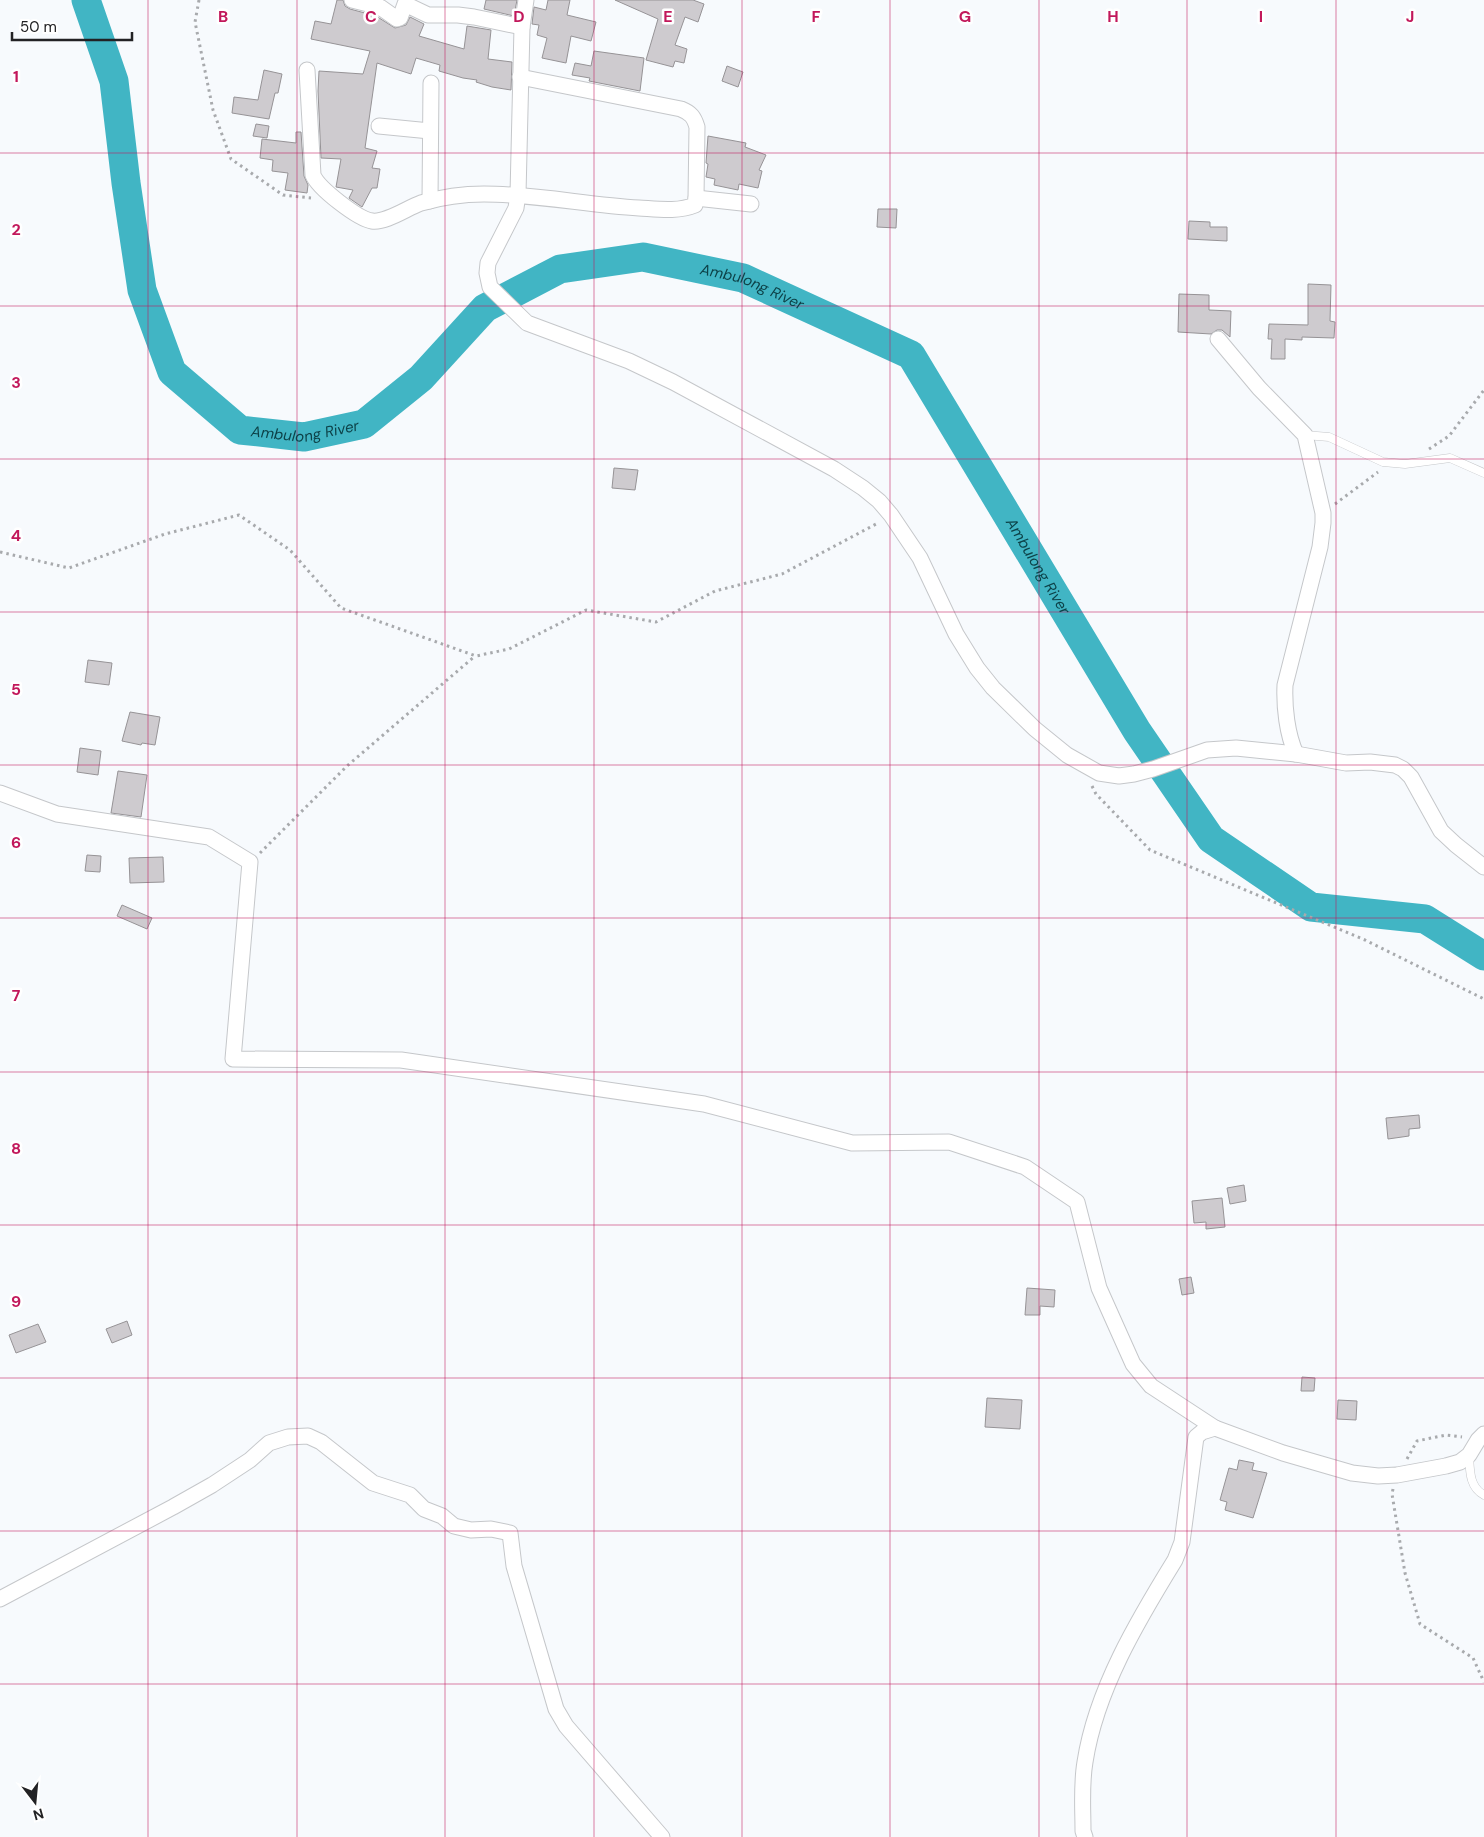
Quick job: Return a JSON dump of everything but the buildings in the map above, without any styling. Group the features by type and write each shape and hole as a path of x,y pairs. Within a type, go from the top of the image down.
{"street":[{"path":"352,0 380,7 397,19 400,18 405,4 428,15 465,16 522,27"},
{"path":"526,0 522,27 518,194 516,208 488,263 487,273 490,287 522,319 538,328 629,361 673,382 834,469 863,488 879,501 891,515 920,558 964,649 976,668 993,688 1035,729 1067,756 1081,764 1099,772 1119,776 1153,769 1207,750 1236,748 1296,754 1346,762 1387,763 1403,770 1416,785 1441,831 1484,867"},
{"path":"307,70 314,175 319,184 336,200 368,220 377,222 430,201 462,194 518,194 606,206 650,209 686,209 694,205 696,198 697,127 695,118 690,113 681,109 520,77"},
{"path":"430,201 431,83"},
{"path":"379,126 430,131"},
{"path":"696,198 751,204"},
{"path":"1218,339 1259,388 1305,435 1317,487 1323,523 1320,547 1284,685 1285,708 1296,754"},
{"path":"0,793 57,814 209,837 250,862 233,1059 401,1060 704,1104 852,1143 949,1142 1025,1167 1077,1202 1099,1288 1133,1364 1151,1386 1215,1428 1283,1453 1352,1473 1378,1476 1397,1475 1460,1462 1469,1455 1481,1437"},
{"path":"1085,1837 1083,1799 1085,1761 1104,1693 1117,1664 1175,1560 1182,1542 1196,1436 1215,1428"},
{"path":"0,1599 173,1507 234,1470 270,1443 288,1437 308,1436 321,1442 373,1483 410,1495 424,1509 442,1516 454,1526 471,1530 492,1529 510,1533 514,1566 556,1709 566,1726 662,1837"}],"lane":[{"path":"1305,435 1329,437 1383,462 1405,464 1450,458 1484,474"},
{"path":"1469,1455 1472,1483 1484,1495"}],"path":[{"path":"199,0 195,22 213,110 232,159 283,195 336,200"},
{"path":"0,552 69,568 164,534 239,515 290,550 341,608 476,656"},
{"path":"250,862 347,766 476,656 509,649 586,610 656,622 715,591 782,574 891,515"},
{"path":"1081,764 1096,794 1150,850 1365,940 1484,998"},
{"path":"1481,1437 1446,1435 1417,1441 1397,1475 1392,1494 1405,1573 1420,1624 1473,1658 1484,1682"}],"waterway":[{"name":"Ambulong River","path":"86,0 114,81 126,183 142,290 172,372 240,430 304,437 364,424 421,378 485,308 560,269 643,257 743,278 911,355 1137,731 1211,839 1311,907 1425,919 1484,956"}]}
